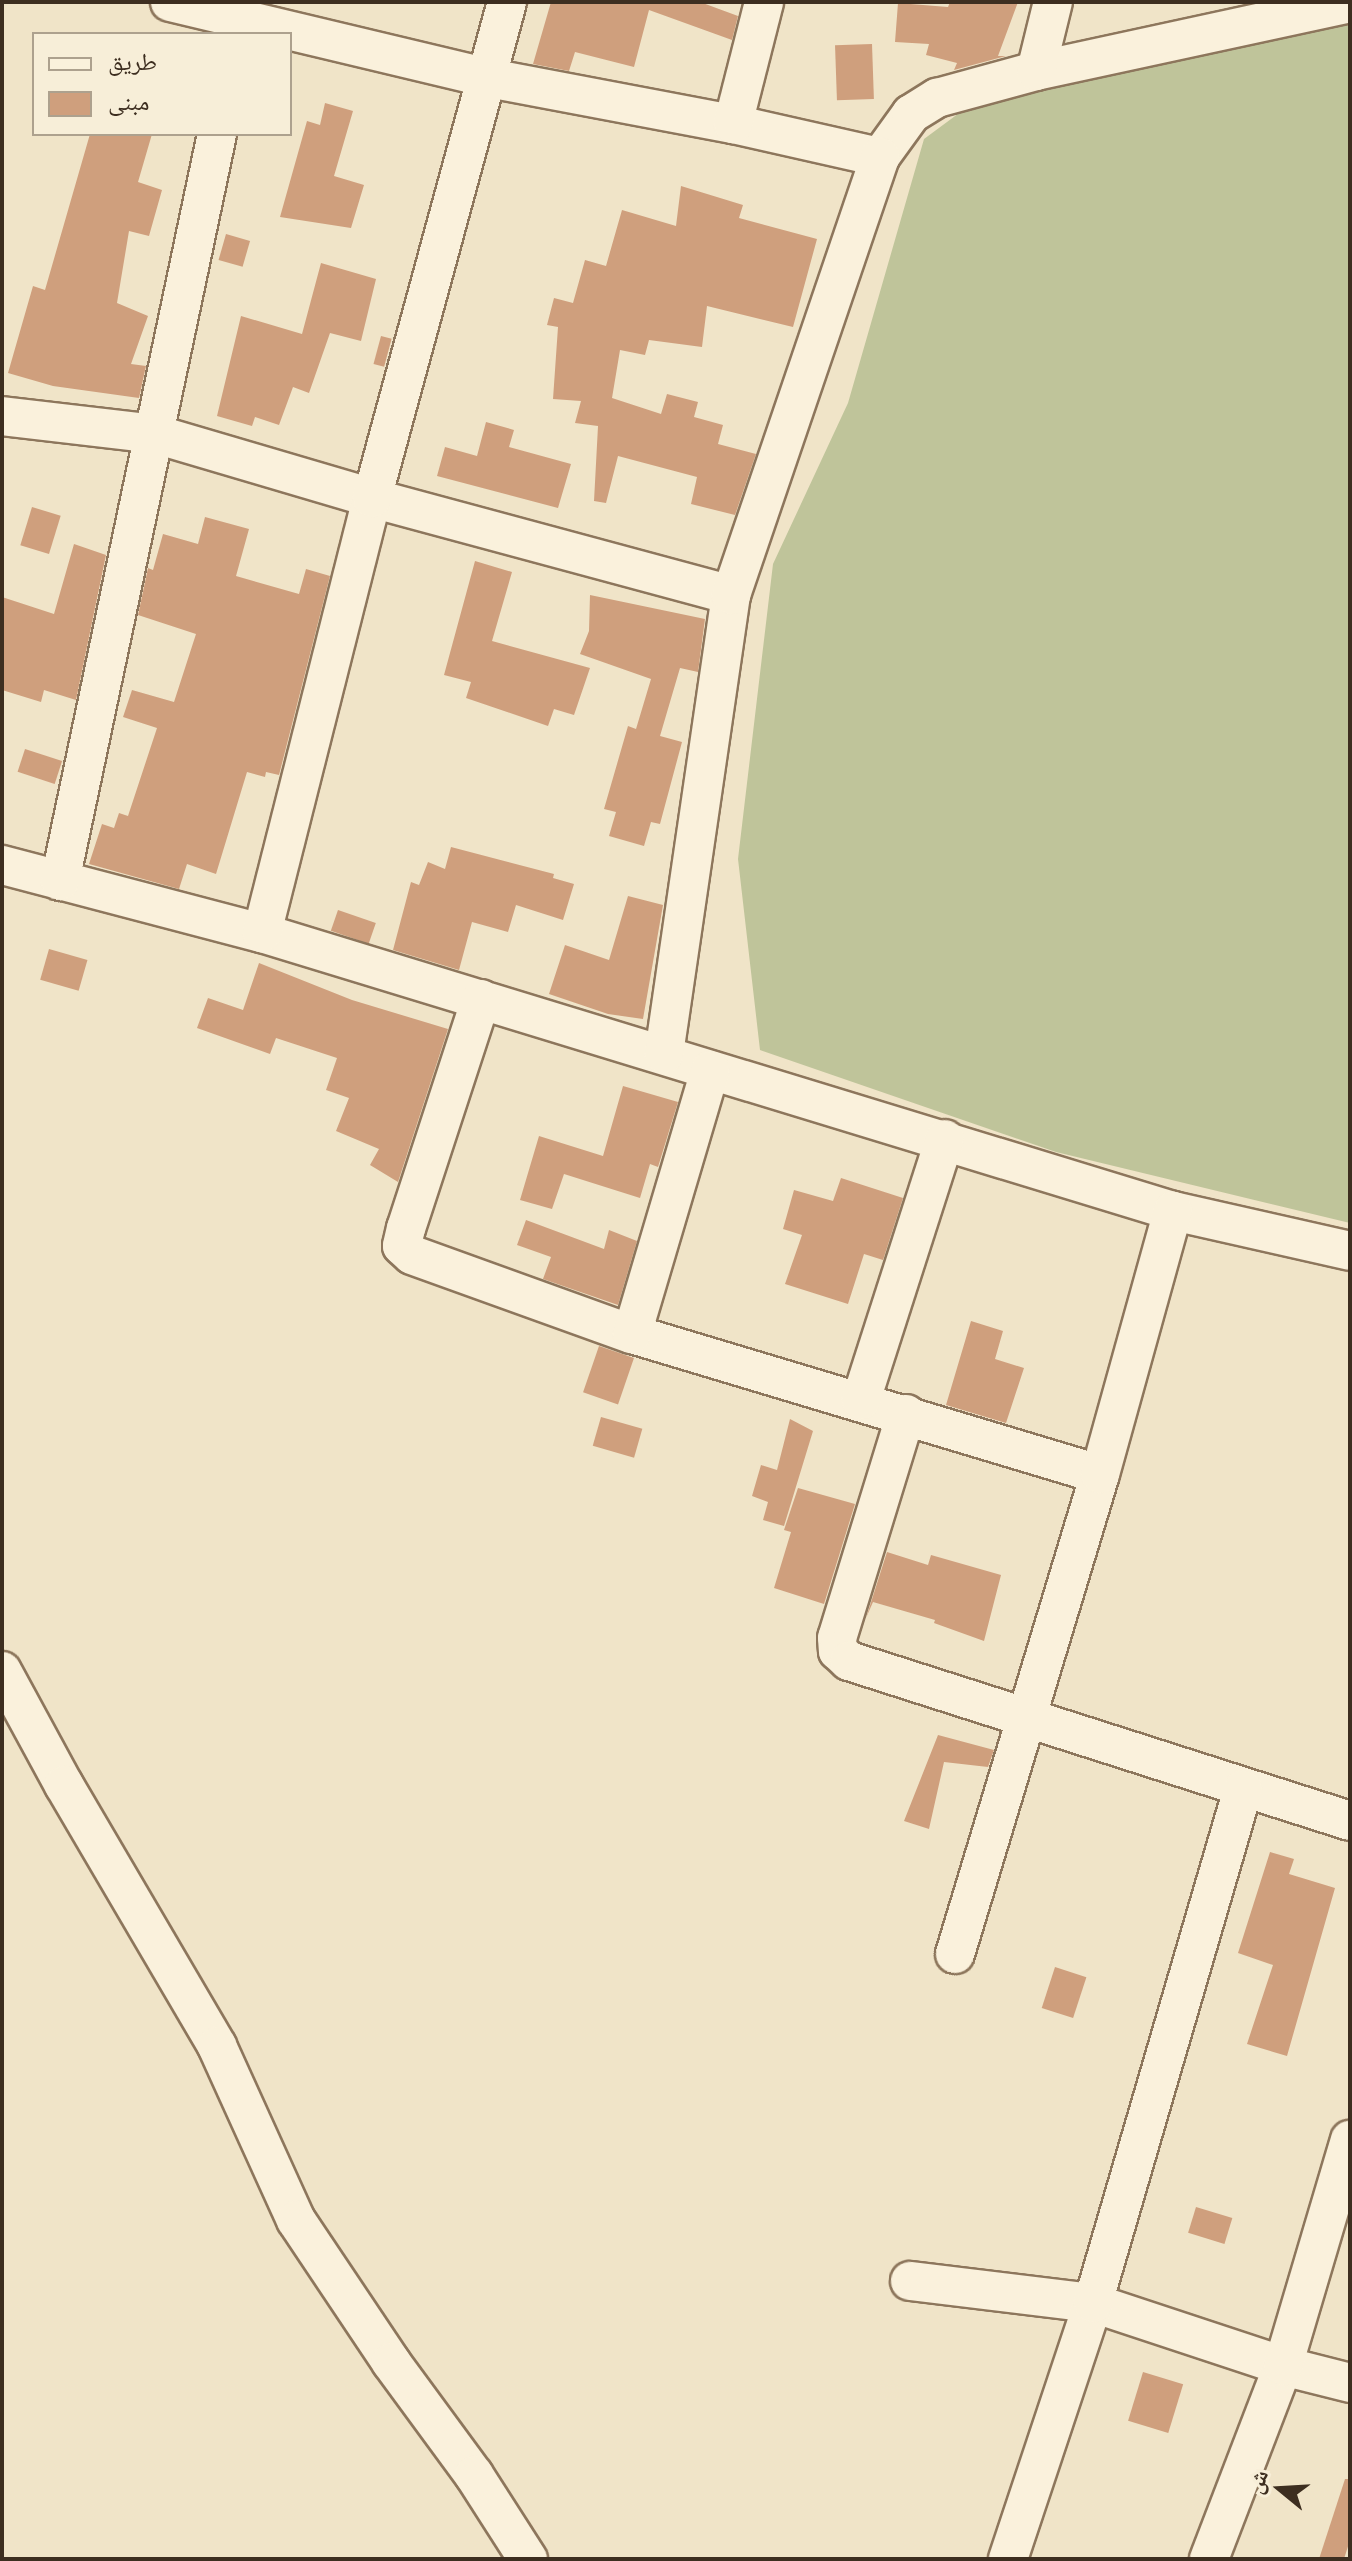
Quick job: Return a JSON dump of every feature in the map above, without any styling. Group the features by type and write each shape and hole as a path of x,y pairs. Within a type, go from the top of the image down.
{"street":[{"path":"170,2 489,78 733,124 880,157"},
{"path":"262,933 372,498 489,78 507,2"},
{"path":"733,124 764,2"},
{"path":"1036,71 1053,2"},
{"path":"664,1054 731,595 880,157 911,114 937,98 1036,71 1350,3"},
{"path":"60,881 217,136"},
{"path":"2,416 155,434 372,498 731,595"},
{"path":"2,865 262,933 1173,1211 1350,1251"},
{"path":"481,999 402,1246 412,1255 632,1334 1100,1474"},
{"path":"632,1334 710,1070"},
{"path":"861,1400 945,1139"},
{"path":"955,1954 1100,1474 1173,1211"},
{"path":"906,1414 837,1638 838,1651 849,1661 1350,1821"},
{"path":"2,1671 71,1798 217,2046 296,2220 391,2362 474,2475 528,2559"},
{"path":"1008,2559 1093,2303 1243,1789"},
{"path":"1209,2559 1283,2366 1350,2140"},
{"path":"910,2281 1093,2303 1283,2366 1350,2383"}],"green space":[{"path":"1350,18 1350,1223 1056,1152 760,1050 738,859 773,564 848,403 924,139 970,105"}],"building":[{"path":"551,2 700,2 738,16 732,40 649,10 634,67 575,52 569,71 533,64"},
{"path":"950,2 1018,2 998,56 1006,56 954,70 957,63 926,55 929,44 895,42 898,3 948,7"},
{"path":"872,44 874,99 837,100 835,45"},
{"path":"325,103 353,111 334,176 364,185 351,228 280,217 307,121 320,125"},
{"path":"89,136 151,136 138,182 162,190 149,236 129,231 117,303 148,316 131,364 146,366 139,398 53,386 8,373 33,286 45,290"},
{"path":"681,186 743,205 739,218 817,239 793,327 707,306 702,347 649,340 645,355 620,350 612,398 661,414 667,394 698,402 694,417 723,425 718,444 756,454 735,515 691,504 697,477 618,456 606,503 594,501 598,426 575,423 581,401 553,399 558,327 547,325 554,298 573,303 585,260 606,266 622,210 676,226"},
{"path":"226,234 250,241 243,267 219,260"},
{"path":"321,263 376,279 361,341 330,333 309,393 293,387 279,425 255,417 252,426 217,416 241,316 302,334"},
{"path":"381,336 392,339 384,367 373,364"},
{"path":"486,422 514,430 509,447 571,464 558,508 437,476 445,447 477,456"},
{"path":"32,507 61,516 49,554 20,545"},
{"path":"205,517 249,529 236,576 299,594 306,569 330,576 279,775 266,772 265,777 247,772 216,874 187,864 179,889 89,864 102,824 114,828 119,813 128,816 157,728 123,717 132,690 174,702 196,634 138,615 148,568 153,570 163,534 198,544"},
{"path":"74,544 106,555 76,700 44,690 41,702 2,690 2,597 54,614"},
{"path":"475,561 512,572 492,641 590,668 574,715 554,709 548,726 466,698 471,682 444,675"},
{"path":"590,595 705,619 698,672 680,668 660,736 682,742 660,824 651,822 644,846 609,836 616,812 604,809 628,726 636,729 651,679 580,654 589,631"},
{"path":"25,749 62,761 55,784 18,772"},
{"path":"451,847 554,874 553,878 574,884 563,920 516,905 508,932 472,922 459,970 393,950 411,882 419,885 428,862 445,869"},
{"path":"628,896 663,905 643,1019 608,1014 549,994 565,945 609,960"},
{"path":"338,910 376,923 369,944 331,931"},
{"path":"49,949 87,960 79,991 40,980"},
{"path":"259,963 352,1000 448,1029 398,1182 370,1165 379,1149 336,1131 349,1098 326,1090 337,1058 276,1038 270,1054 197,1028 208,998 243,1010"},
{"path":"623,1086 678,1102 658,1167 650,1164 640,1198 564,1174 552,1209 520,1200 539,1136 603,1156"},
{"path":"841,1178 903,1198 883,1260 864,1254 848,1304 785,1284 802,1235 783,1229 794,1190 833,1201"},
{"path":"526,1220 604,1249 609,1230 637,1241 618,1305 543,1279 551,1257 517,1245"},
{"path":"971,1321 1003,1331 995,1359 1024,1368 1006,1423 946,1405"},
{"path":"599,1346 634,1358 618,1404 583,1392"},
{"path":"601,1417 642,1429 634,1458 593,1446"},
{"path":"790,1419 813,1431 784,1526 763,1520 768,1502 752,1496 761,1465 777,1470"},
{"path":"798,1488 855,1504 824,1604 774,1588 791,1532 784,1530"},
{"path":"887,1552 928,1565 931,1555 1001,1575 984,1641 934,1623 935,1620 873,1602 866,1618"},
{"path":"938,1735 994,1750 988,1767 944,1762 929,1829 904,1821"},
{"path":"1270,1852 1294,1859 1289,1874 1335,1888 1287,2056 1247,2044 1273,1965 1238,1953"},
{"path":"1055,1967 1086,1977 1073,2018 1042,2008"},
{"path":"1196,2207 1232,2218 1224,2244 1188,2233"},
{"path":"1143,2372 1183,2384 1168,2433 1128,2421"},
{"path":"1345,2479 1350,2479 1350,2540 1344,2559 1319,2559"}]}
